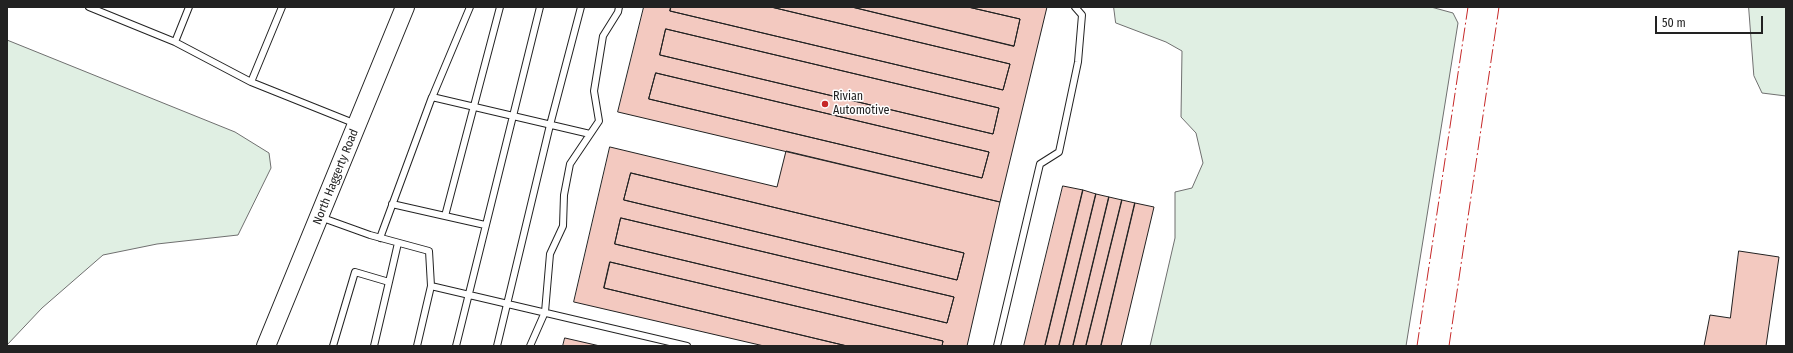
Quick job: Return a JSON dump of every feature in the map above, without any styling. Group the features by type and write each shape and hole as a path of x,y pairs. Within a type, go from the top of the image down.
{"street":[{"name":"North Haggerty Road","path":"266,346 405,7"}],"lane":[{"path":"89,7 175,42 251,82 358,124"},
{"path":"175,42 189,7"},
{"path":"251,82 282,7"},
{"path":"380,238 432,97 470,7"},
{"path":"445,216 500,7"},
{"path":"456,346 540,7"},
{"path":"498,346 550,125 581,7"},
{"path":"530,346 545,312 550,254 563,226 564,195 570,164 599,120 594,91 603,36 618,12 619,7"},
{"path":"997,346 1040,164 1059,152 1078,62 1082,15 1075,7"},
{"path":"432,97 590,134"},
{"path":"392,204 485,225"},
{"path":"320,217 380,238 429,251 431,286 417,346"},
{"path":"374,346 398,243"},
{"path":"332,346 354,272 389,282"},
{"path":"431,286 687,346"}],"green space":[{"path":"1114,7 1431,7 1453,13 1458,23 1406,346 1150,346 1175,238 1175,192 1192,188 1203,163 1196,133 1181,117 1182,51 1166,42 1116,23"},
{"path":"1749,7 1786,7 1786,96 1762,93 1754,76"},
{"path":"7,40 235,132 269,153 271,168 238,235 157,244 103,255 42,308 7,345"}],"building":[{"name":"Rivian Automotive","path":"644,7 671,7 670,11 1003,90 1010,64 771,7 852,7 1014,46 1020,19 968,7 1047,7 1000,202 618,112","holes":["666,29 999,108 993,134 660,55","656,73 989,152 982,178 649,99"]},
{"path":"671,7 771,7 1010,64 1003,90 670,11"},
{"path":"852,7 968,7 1020,19 1014,46"},
{"path":"666,29 999,108 993,134 660,55"},
{"path":"656,73 989,152 982,178 649,99"},
{"path":"610,147 777,187 786,151 1000,202 967,346 942,346 943,341 610,262 604,288 847,346 764,346 574,302","holes":["631,173 964,253 957,280 624,200","621,218 954,297 947,323 615,244"]},
{"path":"631,173 964,253 957,280 624,200"},
{"path":"1063,186 1083,190 1045,346 1024,346"},
{"path":"1083,190 1096,194 1059,346 1045,346"},
{"path":"1096,194 1109,197 1073,346 1059,346"},
{"path":"1109,197 1122,200 1086,346 1073,346"},
{"path":"1122,200 1135,203 1101,346 1086,346"},
{"path":"1135,203 1154,207 1121,346 1101,346"},
{"path":"621,218 954,297 947,323 615,244"},
{"path":"1739,251 1779,257 1766,346 1704,346 1710,315 1730,318"},
{"path":"610,262 943,341 942,346 847,346 604,288"},
{"path":"565,338 600,346 563,346"}],"power":[{"path":"1417,346 1468,7"},
{"path":"1449,346 1499,7"}],"place":[{"name":"Rivian Automotive","path":"825,104"}]}
